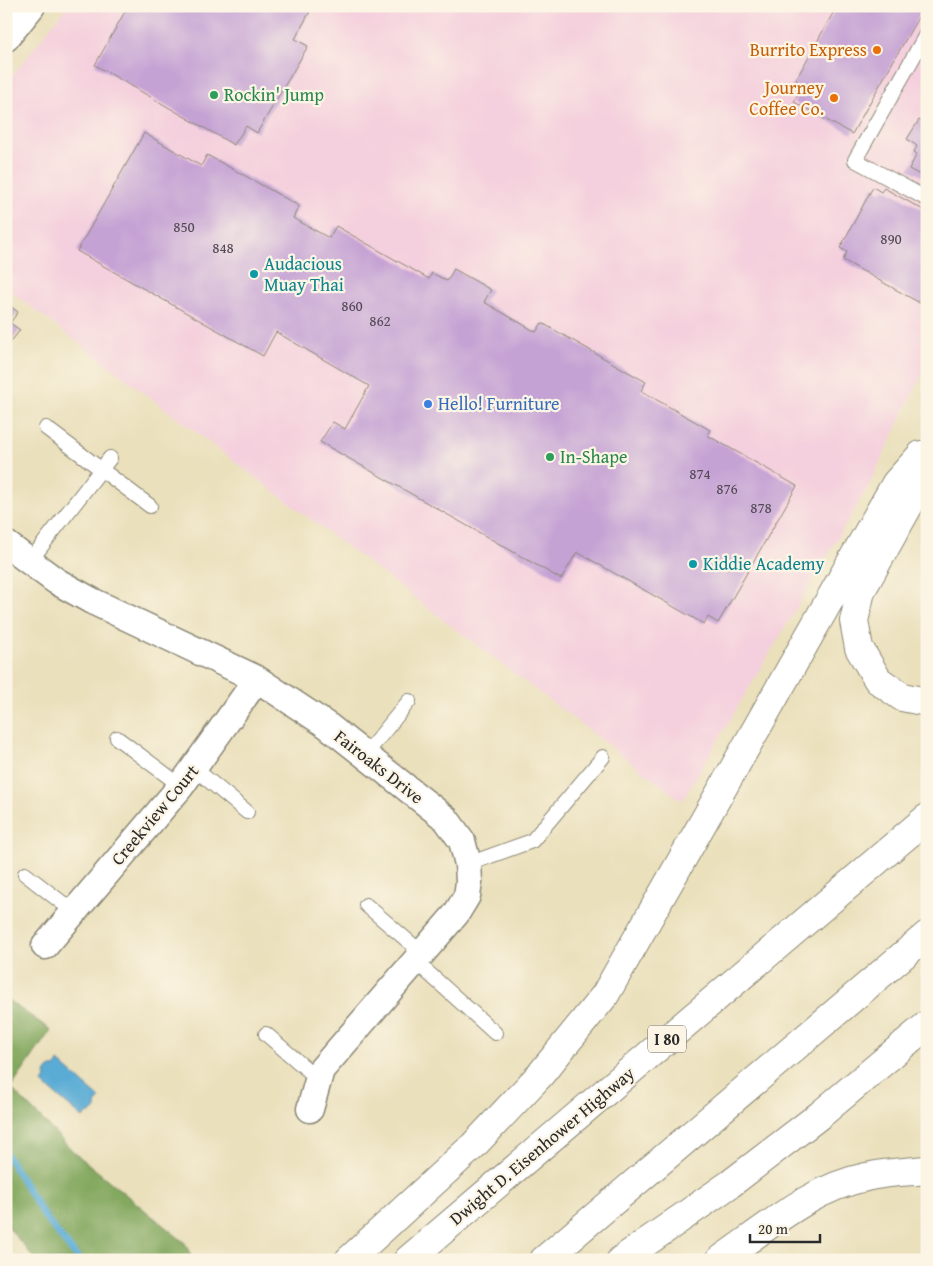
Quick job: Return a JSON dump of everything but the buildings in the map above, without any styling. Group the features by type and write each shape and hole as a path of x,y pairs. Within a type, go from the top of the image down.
{"main road":[{"path":"349,1260 473,1146 540,1075 605,995 896,483 922,455 917,492 861,591 854,621 859,648 878,680 902,697 927,702"},
{"name":"Dwight D. Eisenhower Highway","path":"408,1260 927,818"},
{"path":"544,1260 927,935"},
{"path":"621,1260 730,1184 820,1115 927,1025"},
{"path":"720,1260 813,1198 841,1184 865,1177 927,1170"}],"street":[{"path":"6,38 32,6"},
{"name":"Fairoaks Drive","path":"6,544 56,581 92,601 257,679 328,726 446,819 462,841 468,864 469,882 467,896 456,914 321,1070 310,1109"},
{"name":"Creekview Court","path":"45,946 188,777 257,679"}],"lane":[{"path":"927,33 855,160 927,199"},
{"path":"46,428 150,506"},
{"path":"30,562 110,458"},
{"path":"365,756 409,702"},
{"path":"116,738 247,812"},
{"path":"468,864 532,841 603,757"},
{"path":"25,874 74,912"},
{"path":"366,905 495,1033"},
{"path":"266,1034 318,1079"}],"shaded area":[{"path":"67,6 927,6 927,364 869,485 682,801 6,288 6,84"},
{"path":"927,528 927,633 919,570"}],"green space":[{"path":"6,999 51,1030 11,1088 75,1153 185,1243 193,1260 35,1260 6,1224"}],"water":[{"path":"59,1062 100,1098 96,1103 95,1110 83,1118 42,1083 46,1078 47,1070 55,1067"}],"waterway":[{"path":"6,1154 44,1216 79,1260"}],"place":[{"name":"Burrito Express","path":"877,50"},
{"name":"Rockin' Jump","path":"214,95"},
{"name":"Journey Coffee Co.","path":"834,98"},
{"name":"Audacious Muay Thai","path":"254,274"},
{"name":"Hello! Furniture","path":"428,404"},
{"name":"In-Shape","path":"550,457"},
{"name":"Kiddie Academy","path":"693,564"}]}
